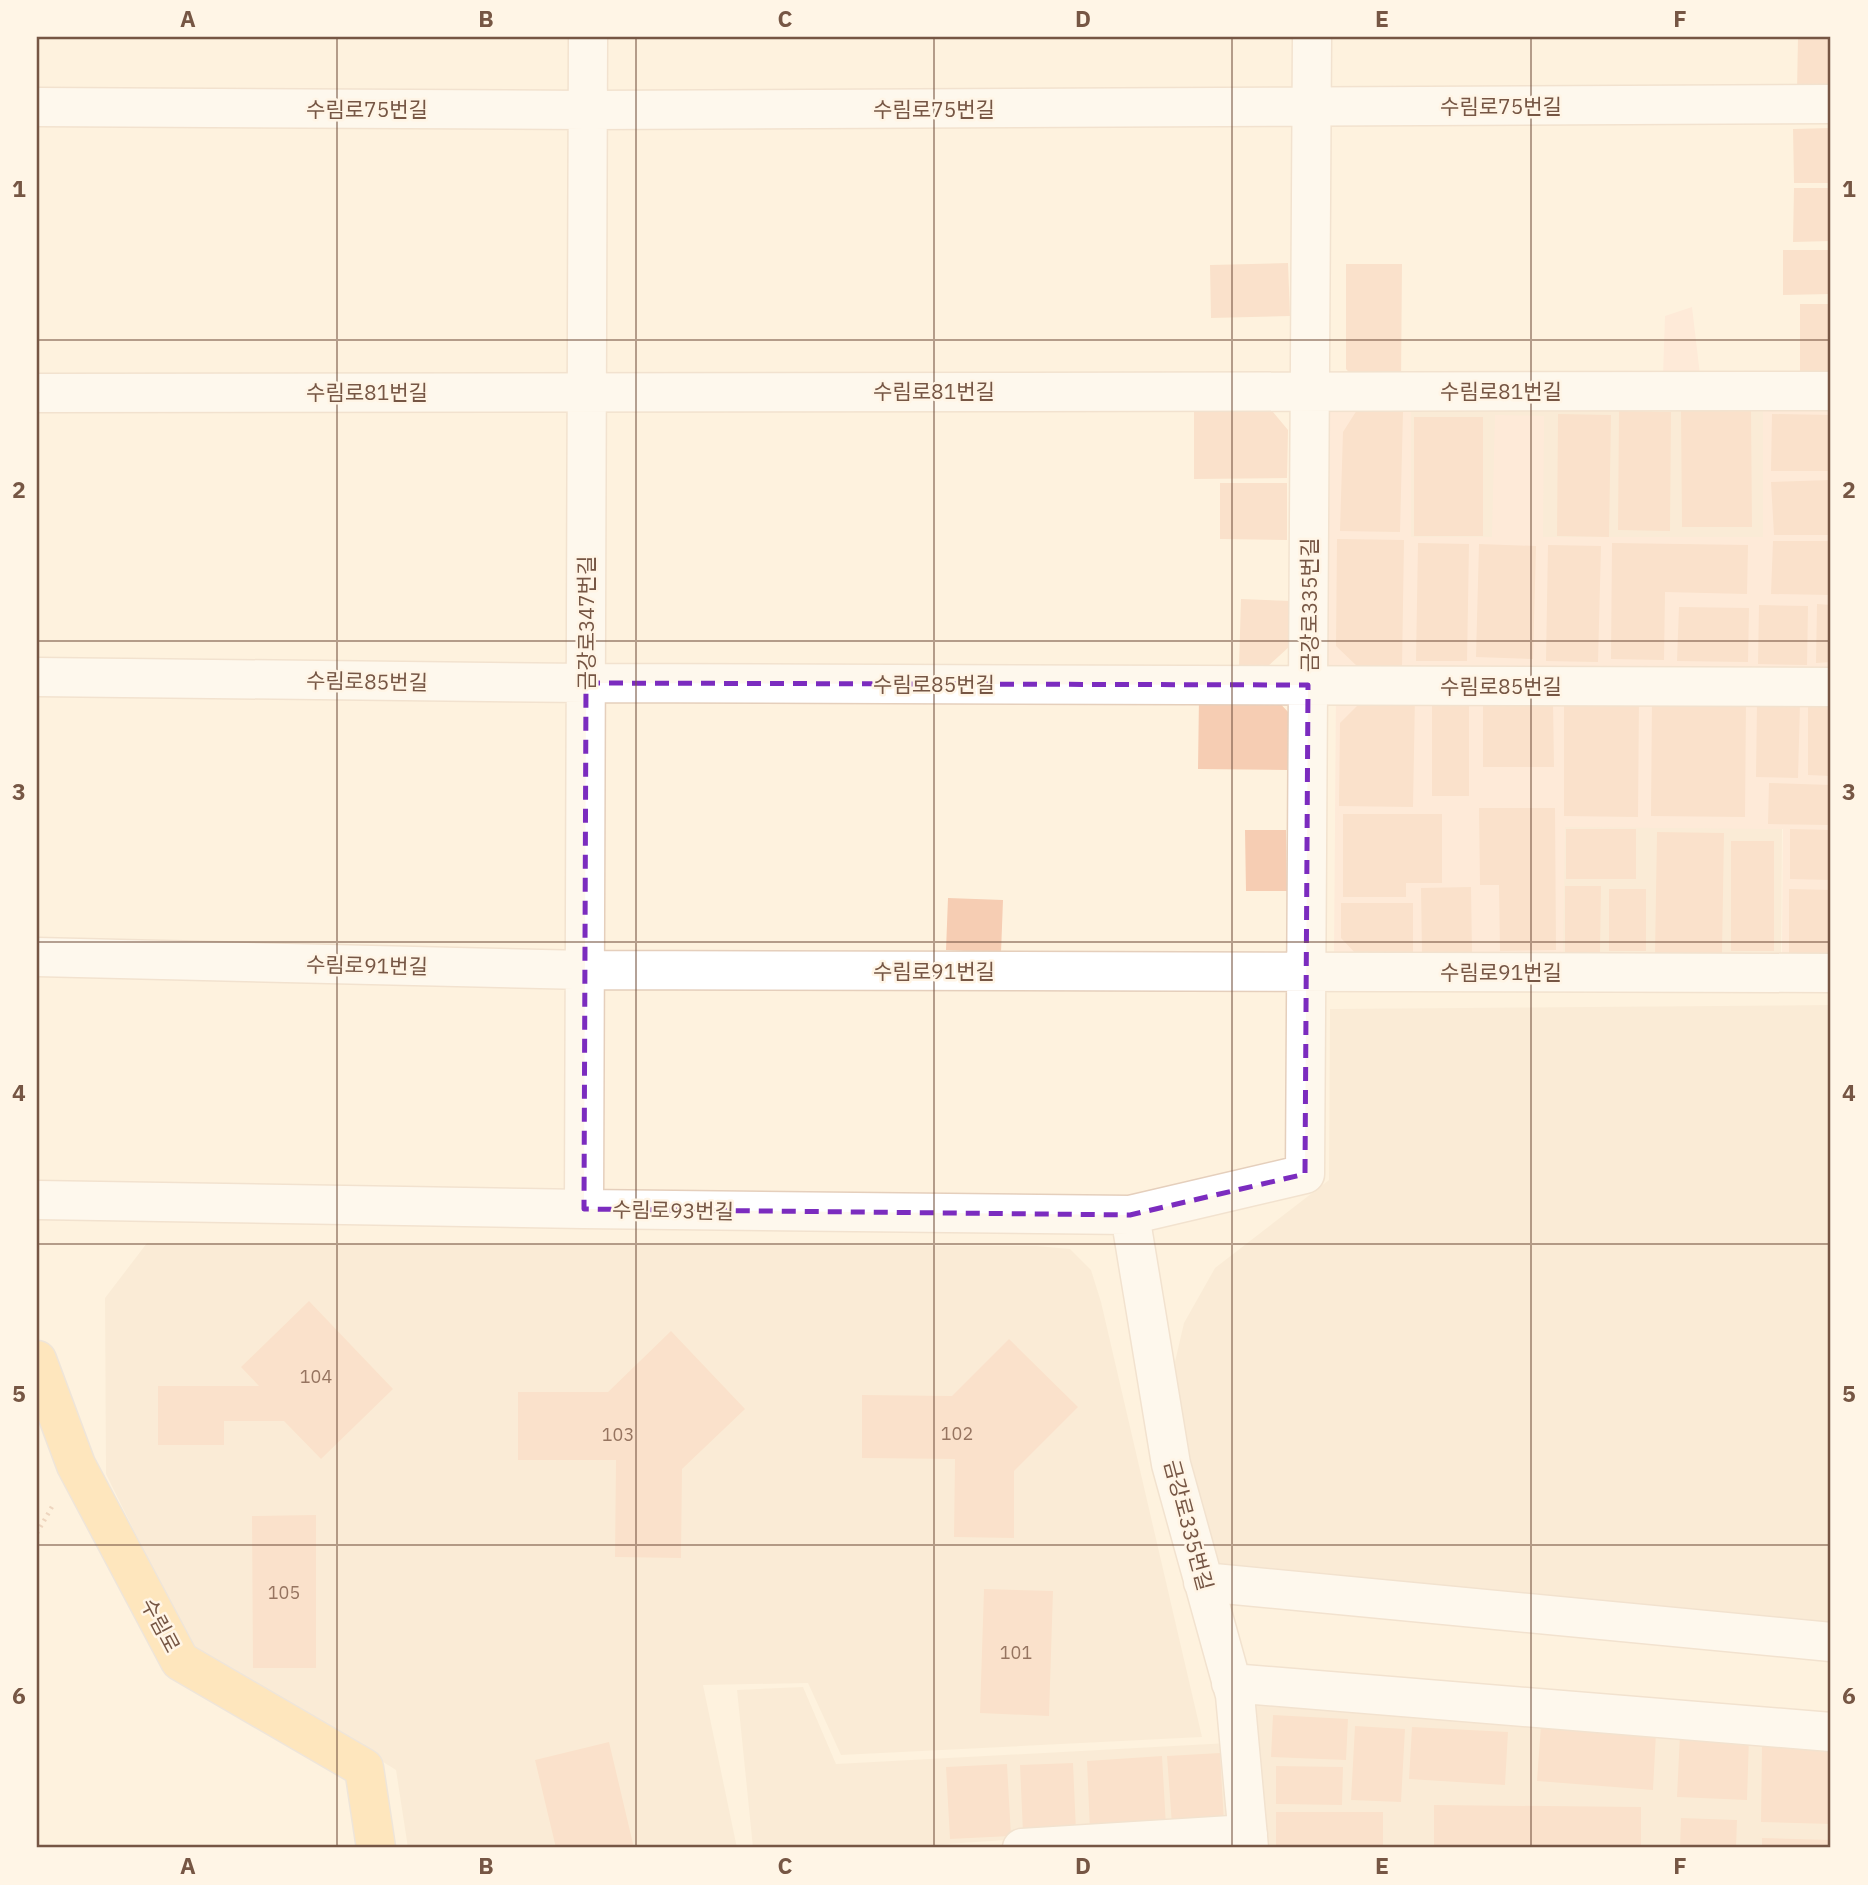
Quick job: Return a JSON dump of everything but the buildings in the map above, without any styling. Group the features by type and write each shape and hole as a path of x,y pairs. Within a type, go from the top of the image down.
{"main road":[{"name":"수림로","path":"37,1360 76,1465 180,1661 364,1768 376,1848"}],"street":[{"name":"금강로347번길","path":"584,1209 588,37"},
{"name":"금강로335번길","path":"1305,1174 1312,37"},
{"name":"수림로75번길","path":"37,107 587,110 1831,104"},
{"name":"수림로81번길","path":"37,393 1831,391"},
{"name":"수림로85번길","path":"37,677 586,683 1831,687"},
{"name":"수림로91번길","path":"37,957 585,970 1831,973"},
{"name":"수림로93번길","path":"37,1200 1130,1215 1305,1174"},
{"name":"금강로335번길","path":"1022,1848 1249,1841 1235,1695 1171,1464 1130,1215"},
{"path":"1203,1582 1831,1642"},
{"path":"1231,1683 1831,1732"}],"highlighted area":[{"path":"586,683 1308,685 1305,1174 1130,1215 584,1209"}],"shaded area":[{"path":"1692,307 1700,375 1663,377 1665,316"},
{"path":"1763,401 1831,401 1831,677 1320,676 1320,405 1411,405 1411,537 1492,537 1495,415 1544,416 1543,537 1763,537"},
{"path":"1411,406 1768,408 1768,540 1409,538"},
{"path":"1336,690 1831,695 1831,959 1782,958 1783,829 1565,827 1563,962 1334,960"},
{"path":"1562,826 1782,828 1781,959 1562,957"},
{"path":"1831,1005 1831,1623 1217,1565 1171,1379 1184,1323 1215,1268 1329,1180 1330,1009"},
{"path":"147,1243 1037,1246 1070,1249 1091,1270 1101,1302 1202,1737 841,1755 808,1683 703,1685 737,1848 408,1848 396,1770 308,1715 193,1650 106,1474 105,1298"},
{"path":"803,1687 836,1764 1229,1743 1239,1825 931,1845 931,1848 753,1848 737,1690"},
{"path":"1244,1693 1831,1739 1831,1848 1257,1848"}]}
